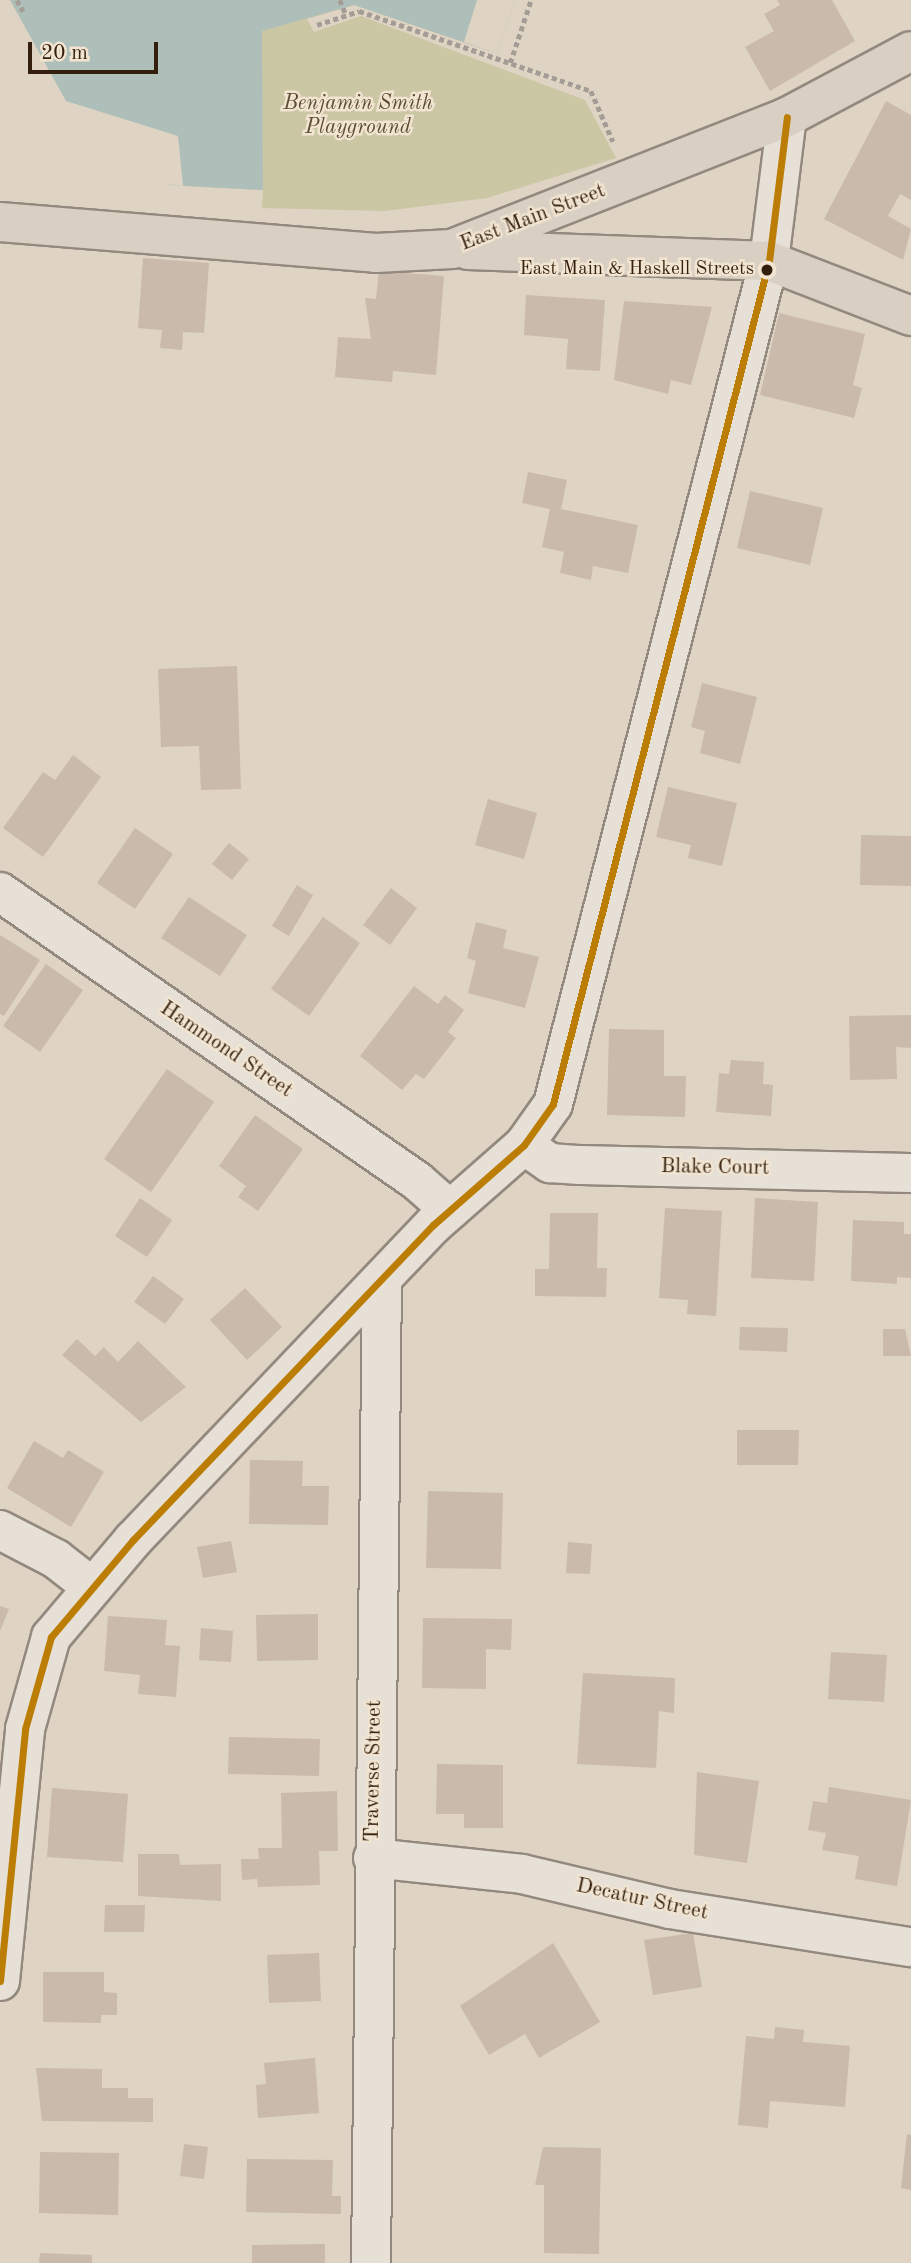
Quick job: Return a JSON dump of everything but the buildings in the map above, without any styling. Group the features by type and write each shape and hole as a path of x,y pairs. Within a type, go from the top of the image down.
{"main road":[{"name":"East Main Street","path":"0,222 376,253 452,249 787,117 911,51"},
{"path":"452,249 769,261 911,316"}],"street":[{"path":"0,1981 25,1729 51,1637 92,1587 382,1280 450,1210 524,1145 553,1104 769,261 787,117"},
{"name":"Hammond Street","path":"0,892 417,1181 450,1210"},
{"name":"Blake Court","path":"524,1145 550,1163 911,1173"},
{"name":"Traverse Street","path":"371,2263 373,1858 382,1280"},
{"path":"0,1530 56,1559 92,1587"},
{"name":"Decatur Street","path":"373,1858 510,1872 670,1909 911,1947"}],"path":[{"path":"17,0 23,11"},
{"path":"341,0 346,15"},
{"path":"510,63 531,0"},
{"path":"317,25 359,11 591,91 618,152"}],"green space":[{"name":"Benjamin Smith Playground","path":"173,0 477,0 464,42 354,5 307,19 314,32 361,16 585,100 616,158 487,198 385,211 262,208 263,190 183,186"}],"shaded area":[{"path":"0,0 515,0 498,54 354,5 262,31 263,190 169,185 172,138 61,114 48,78"}],"pier":[{"path":"0,0 10,0 66,101 178,136 183,186 166,184 169,141 60,118 45,81 0,68"},
{"path":"477,0 515,0 498,54 464,42"}],"transit line":[{"path":"0,1981 25,1729 51,1637 133,1540 433,1225 524,1145 553,1104 769,261 787,117"}],"place":[{"name":"East Main & Haskell Streets","path":"767,270"}]}
